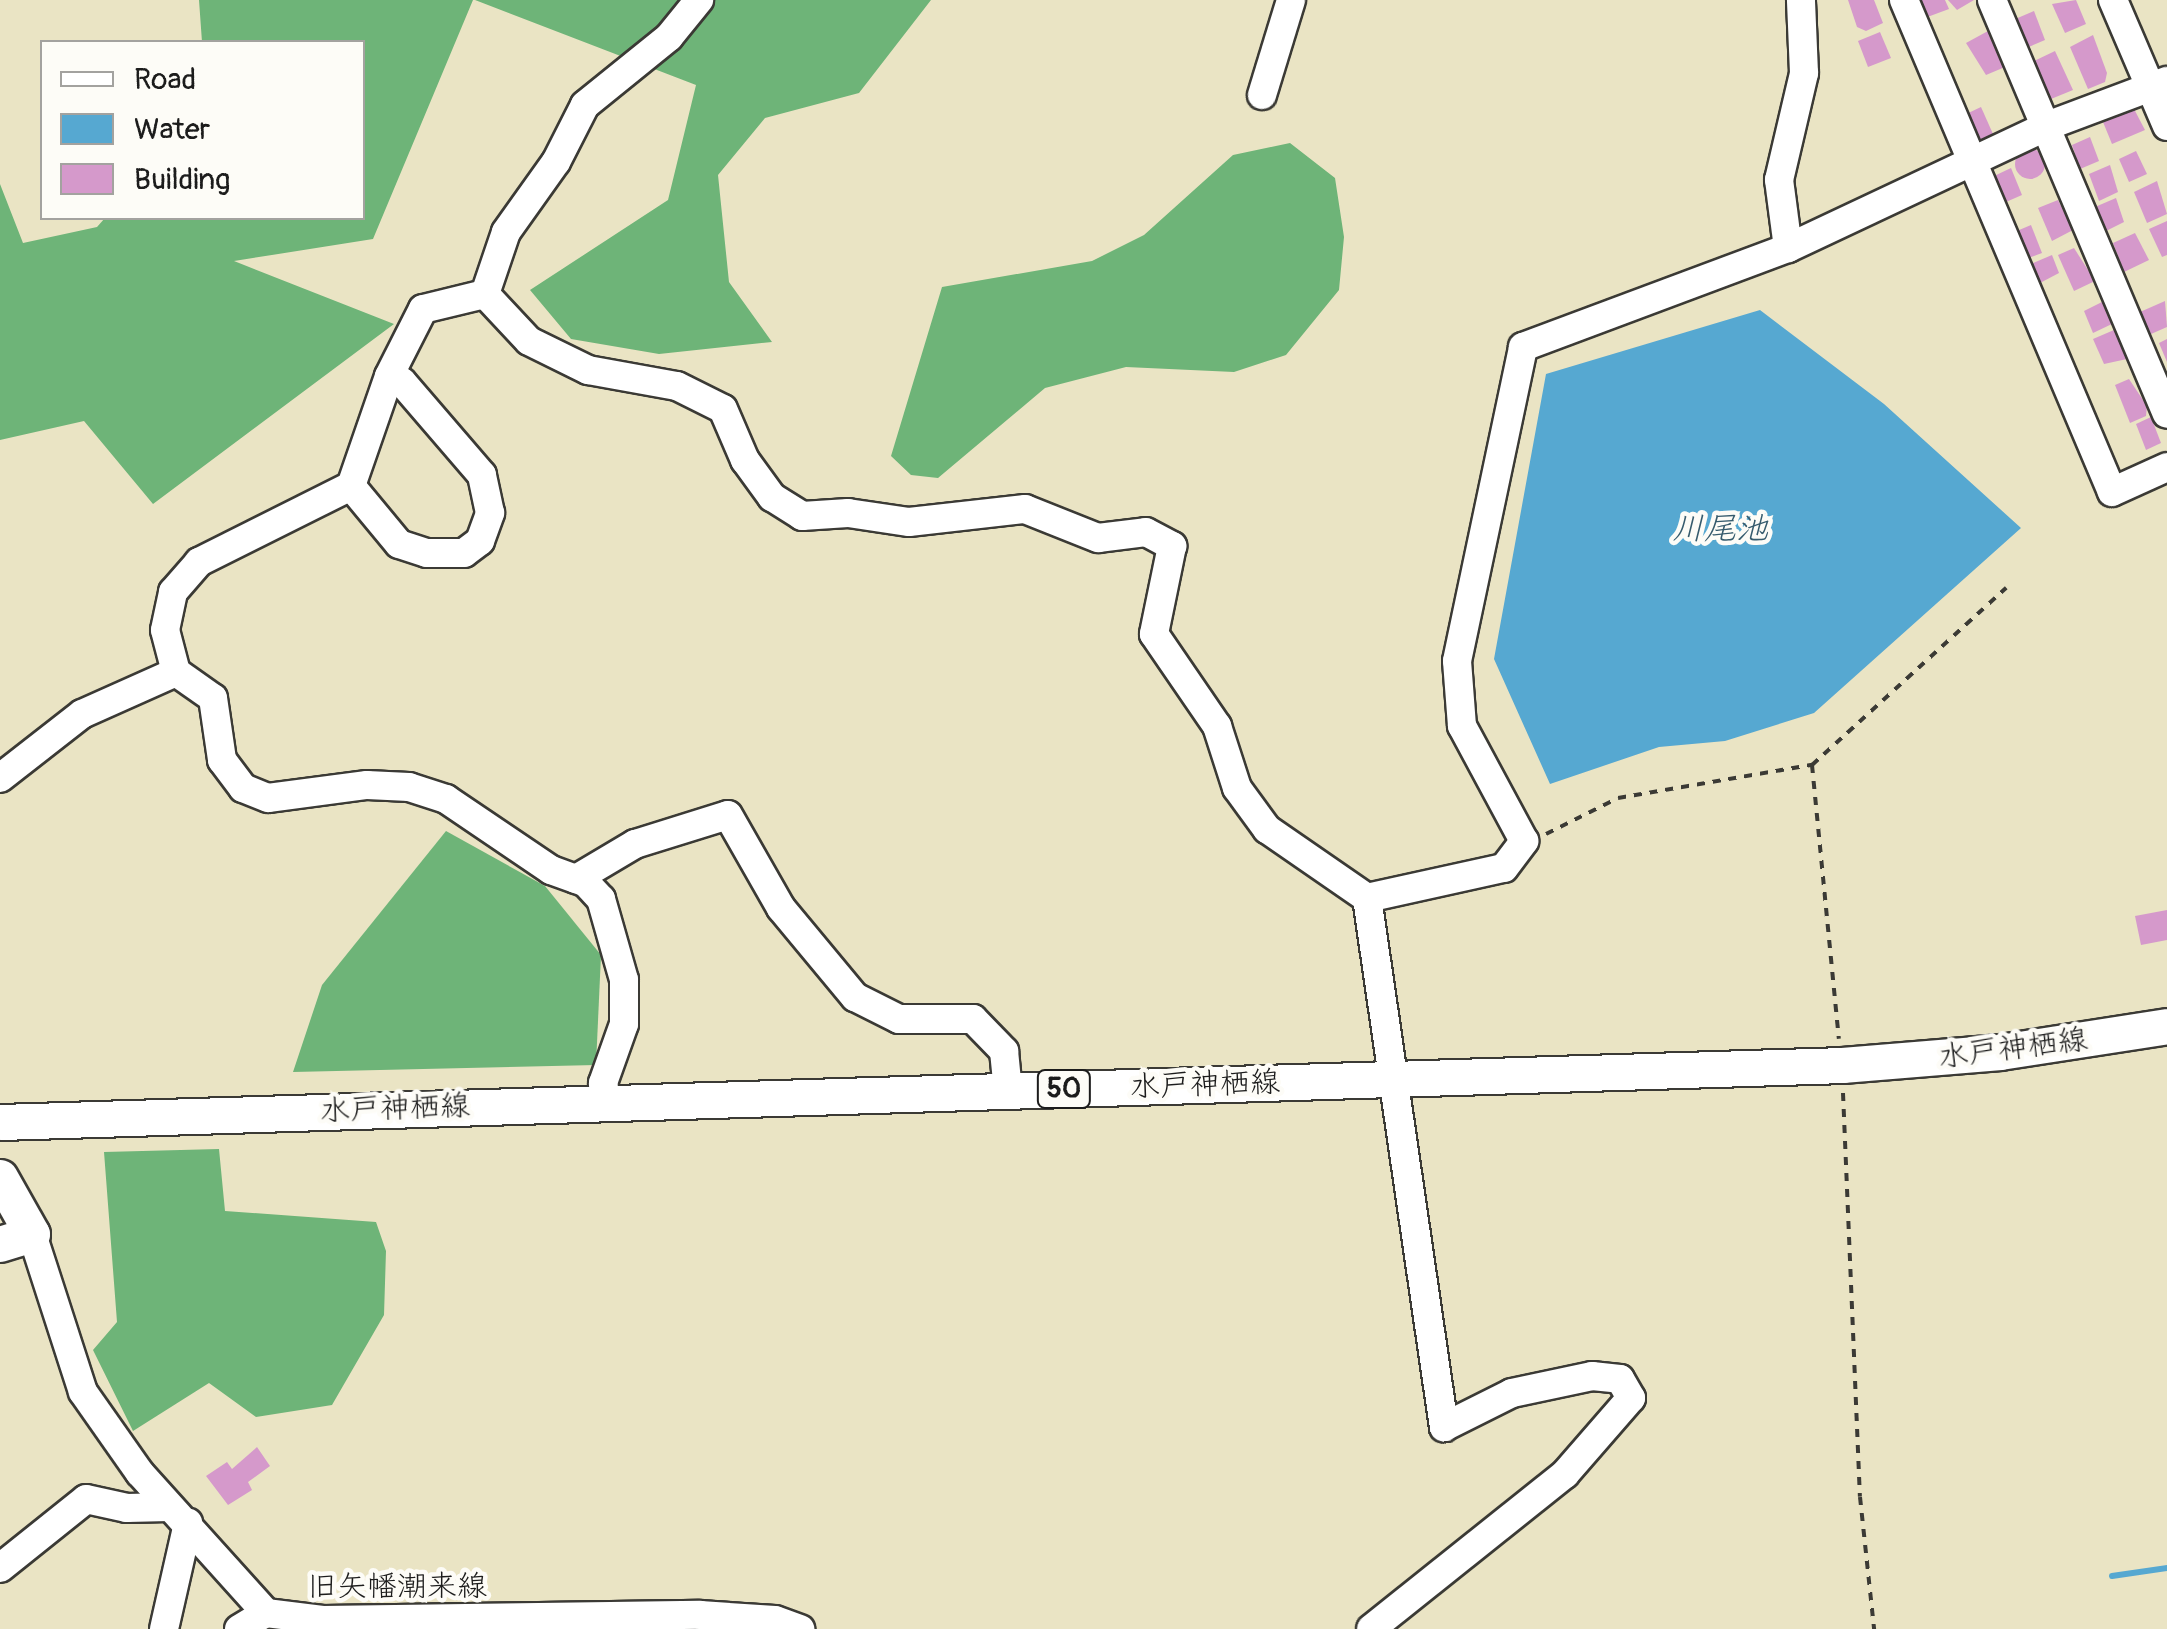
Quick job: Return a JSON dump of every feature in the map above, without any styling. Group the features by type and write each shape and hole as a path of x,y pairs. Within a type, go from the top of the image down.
{"main road":[{"name":"水戸神栖線","path":"0,1122 1842,1065 2000,1052 2167,1026"},
{"path":"0,1177 16,1239"}],"street":[{"path":"485,294 506,232 556,162 584,105 669,37 699,0"},
{"path":"1262,95 1291,0"},
{"path":"1788,248 1778,180 1804,73 1801,0"},
{"path":"1904,0 1970,164 2112,492 2167,467"},
{"path":"1992,0 2167,414"},
{"path":"2113,0 2159,84 2167,126"},
{"path":"1367,898 1504,868 1524,840 1462,726 1456,661 1523,347 1788,248 2046,126 2159,84"},
{"path":"485,294 422,309 389,376 352,486 198,562 174,592 166,630 176,672 212,698 222,760 243,788 268,798 368,785 410,788 464,808 551,870 576,880 600,899 624,980 624,1024 603,1083 608,1103"},
{"path":"485,294 529,341 573,363 677,386 722,409 745,460 772,496 802,516 848,512 909,522 1024,510 1098,538 1146,532 1172,546 1154,634 1217,726 1237,788 1267,828 1367,898 1398,1080 1444,1426 1512,1393 1592,1376 1620,1379 1631,1398 1565,1474 1372,1629"},
{"path":"352,486 400,544 427,553 464,554 480,541 490,513 482,475 402,382 389,376"},
{"path":"0,778 82,714 176,672"},
{"path":"576,880 647,838 728,814 781,908 855,996 899,1018 973,1019 1004,1050 1008,1091"},
{"name":"旧矢幡潮来線","path":"16,1239 83,1392 178,1515 266,1613 290,1620 448,1624 700,1615 775,1620 800,1629"},
{"path":"0,1568 86,1499 178,1515 164,1629"},
{"path":"239,1629 266,1613"}],"path":[{"path":"1524,840 1618,798 1812,765 2006,588"},
{"path":"1812,765 1842,1065 1860,1498 1874,1629"}],"green space":[{"path":"199,0 473,0 373,239 234,261 394,324 153,504 84,421 0,440 0,184 23,243 97,227 103,220 365,220 365,40 202,40"},
{"path":"475,0 931,0 859,93 765,118 718,175 729,282 772,342 659,354 571,339 530,290 668,200 696,85"},
{"path":"1290,143 1335,178 1344,237 1339,290 1286,355 1234,372 1126,367 1045,388 938,478 911,475 891,456 942,287 1092,261 1144,235 1233,155"},
{"path":"446,831 545,886 601,955 596,1065 293,1072 322,985"},
{"path":"219,1149 225,1211 376,1222 386,1251 384,1315 332,1405 256,1417 209,1383 133,1431 93,1350 117,1322 104,1152"}],"water":[{"name":"川尾池","path":"1760,310 1884,404 2021,528 1814,713 1725,741 1659,747 1550,784 1494,659 1546,374"}],"building":[{"path":"1848,0 1874,0 1883,23 1866,31 1857,27"},
{"path":"1914,0 1945,0 1949,9 1922,19"},
{"path":"1948,0 1974,0 1957,10"},
{"path":"2076,0 2086,24 2065,33 2052,4"},
{"path":"2034,11 2045,40 2024,49 2013,20"},
{"path":"1988,31 2005,67 1986,75 1966,43"},
{"path":"1880,32 1891,58 1868,67 1858,41"},
{"path":"2093,35 2107,73 2105,82 2088,89 2070,47"},
{"path":"2055,51 2073,90 2051,99 2030,63"},
{"path":"1981,107 1993,134 1973,143 1962,116"},
{"path":"2134,109 2145,130 2112,144 2103,122"},
{"path":"2090,137 2099,161 2080,169 2072,145"},
{"path":"2030,149 2044,158 2045,164 2036,178 2030,179 2016,170 2015,164 2024,150"},
{"path":"2136,151 2147,174 2129,182 2119,159"},
{"path":"2110,165 2118,192 2099,201 2089,174"},
{"path":"2011,168 2022,195 1999,205 1992,177"},
{"path":"2157,181 2167,214 2147,223 2134,192"},
{"path":"2116,198 2124,222 2106,231 2095,207"},
{"path":"2058,200 2073,230 2052,241 2038,208"},
{"path":"2167,221 2167,255 2162,257 2149,229"},
{"path":"2031,225 2042,253 2023,260 2012,233"},
{"path":"2135,233 2149,260 2124,272 2113,243"},
{"path":"2074,248 2095,281 2074,291 2058,255"},
{"path":"2052,255 2059,273 2040,283 2031,264"},
{"path":"2106,300 2114,323 2093,333 2084,311"},
{"path":"2165,301 2167,327 2151,334 2140,312"},
{"path":"2114,330 2127,359 2104,364 2093,339"},
{"path":"2167,339 2167,362 2159,343"},
{"path":"2129,379 2147,406 2146,416 2130,423 2115,385"},
{"path":"2151,417 2161,443 2146,450 2136,424"},
{"path":"2167,910 2167,940 2141,945 2135,916"},
{"path":"257,1447 270,1466 248,1482 252,1490 228,1505 206,1476 227,1462 232,1469"}],"waterway":[{"path":"2112,1576 2167,1568"}]}
